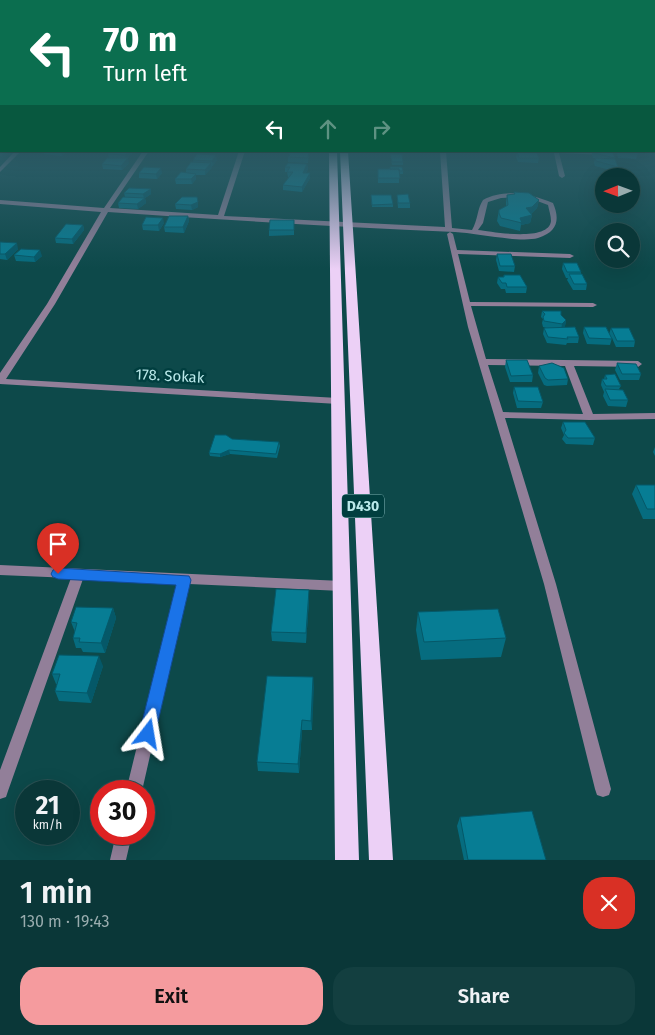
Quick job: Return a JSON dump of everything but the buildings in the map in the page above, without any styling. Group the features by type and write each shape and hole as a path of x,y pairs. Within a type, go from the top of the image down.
{"highway":[{"name":"D430","path":"337,189 342,229 382,860"},
{"name":"D430","path":"343,189 338,402 346,860"}],"street":[{"path":"0,381 51,304 105,211 120,189"},
{"path":"220,218 229,189"},
{"path":"446,189 449,232 466,304 550,584 603,788"},
{"path":"0,202 342,229 449,232 465,235 474,232 517,236 537,236 551,228 554,221 551,204 533,196 518,195 486,199 482,203 479,225 474,232"},
{"path":"454,252 570,256"},
{"path":"466,304 594,305"},
{"path":"483,362 638,364"},
{"path":"568,363 588,417"},
{"name":"178. Sokak","path":"0,381 338,402"},
{"path":"500,415 655,416"},
{"path":"0,570 342,586"},
{"path":"0,791 78,574"},
{"path":"137,780 184,580"},
{"path":"118,860 121,845"}],"route":[{"path":"58,574 184,580 148,734"}]}
